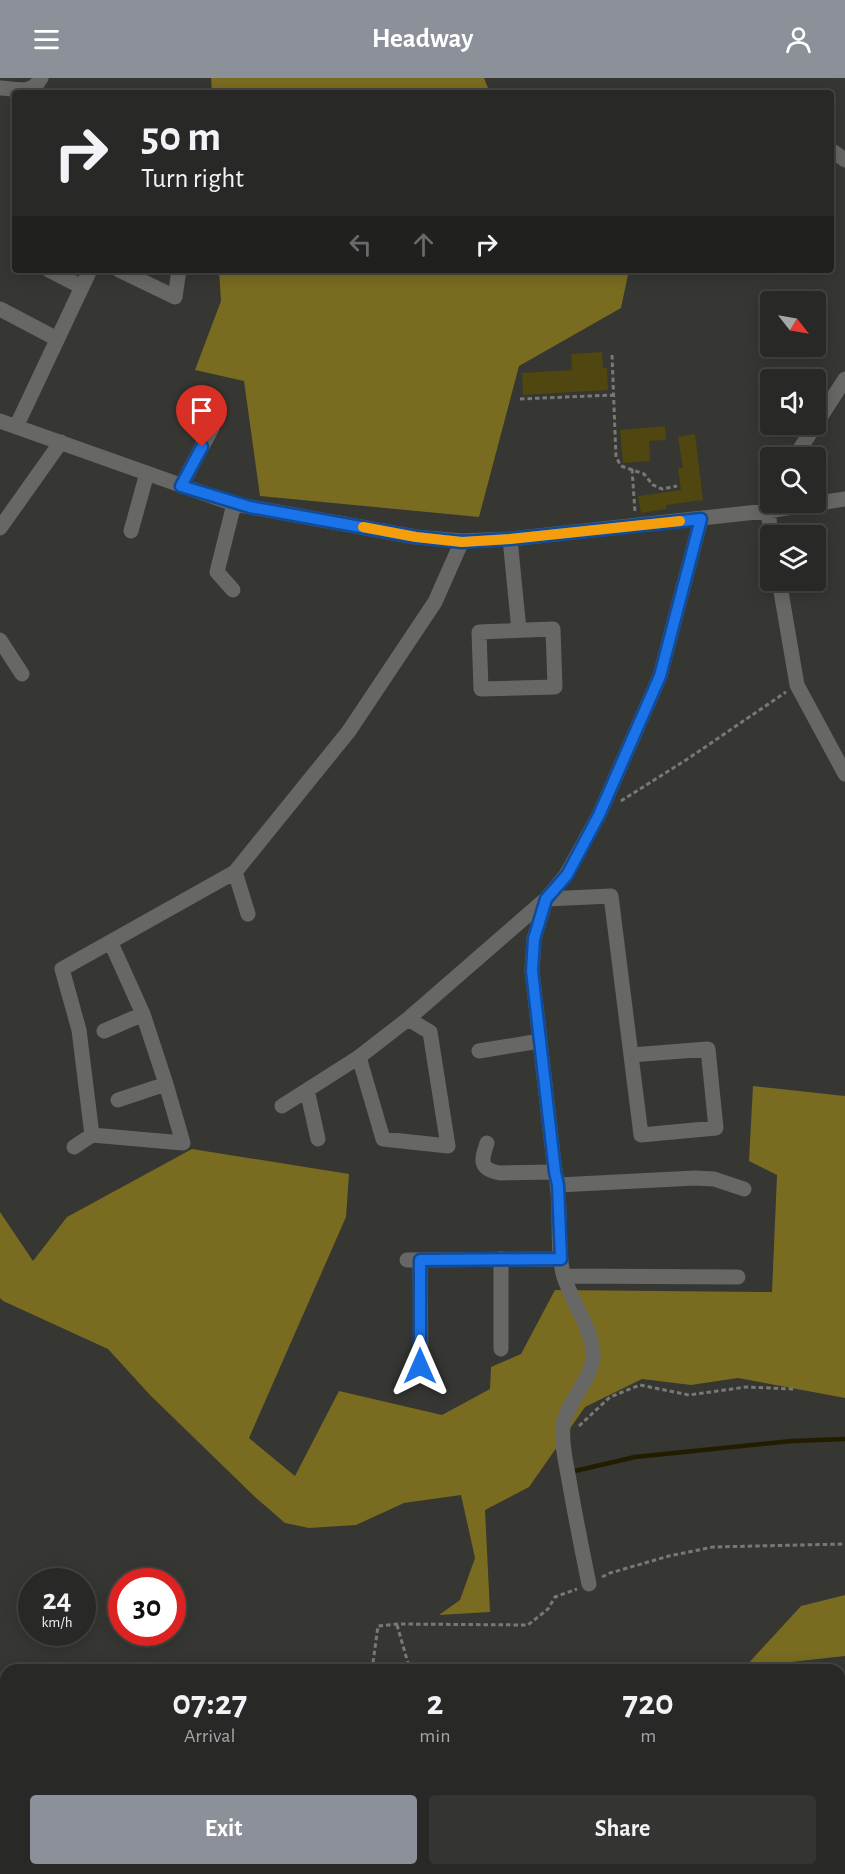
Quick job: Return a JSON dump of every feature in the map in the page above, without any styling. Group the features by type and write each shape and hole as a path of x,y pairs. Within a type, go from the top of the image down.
{"street":[{"path":"0,88 31,90 38,85 41,78"},
{"path":"55,273 82,287"},
{"path":"16,427 89,273"},
{"path":"125,273 175,297 179,273"},
{"path":"0,309 57,339"},
{"path":"826,408 845,379"},
{"path":"0,421 234,504 416,537 462,542 510,539 760,512"},
{"path":"181,486 212,428"},
{"path":"0,528 61,442"},
{"path":"131,531 147,473"},
{"path":"826,502 845,499"},
{"path":"233,590 217,572 234,504"},
{"path":"282,1106 359,1056 408,1019 546,899 567,875 599,815 660,676 701,519"},
{"path":"510,539 519,630"},
{"path":"92,1135 79,1029 62,969 235,872 349,732 435,602 462,542"},
{"path":"781,591 796,685 845,774"},
{"path":"553,629 555,687 481,689 479,632 519,630 553,629"},
{"path":"0,639 22,674"},
{"path":"235,872 248,914"},
{"path":"546,899 611,896 641,1135 716,1128 708,1049 631,1055"},
{"path":"546,899 534,939 532,971 557,1179 561,1259 564,1276 589,1338 593,1356 587,1376 563,1423 563,1441 577,1529 589,1584"},
{"path":"74,1147 92,1135 183,1143 142,1014 111,943"},
{"path":"104,1031 142,1014"},
{"path":"359,1056 382,1139 448,1146 430,1032 408,1019"},
{"path":"479,1051 540,1041"},
{"path":"118,1100 166,1084"},
{"path":"307,1090 318,1139"},
{"path":"487,1143 482,1159 484,1166 491,1172 557,1179 714,1179 744,1189"},
{"path":"501,1259 501,1349"},
{"path":"420,1366 414,1260 561,1259"},
{"path":"564,1276 738,1277"}],"path":[{"path":"612,355 616,457 621,466 644,474 653,485 662,489 677,486"},
{"path":"519,399 613,395"},
{"path":"632,469 636,526"},
{"path":"599,815 689,758 796,685"},
{"path":"563,1441 610,1396 640,1385 689,1395 746,1387 794,1389"},
{"path":"397,1624 408,1664"}],"shaded area":[{"path":"211,78 484,78 488,88 669,90 212,90"},
{"path":"219,273 628,273 621,308 519,366 479,517 260,496 244,381 195,370 221,301"},
{"path":"753,1086 845,1096 845,1398 738,1378 691,1385 642,1379 585,1407 529,1487 485,1510 490,1612 439,1615 460,1600 475,1558 461,1495 404,1503 356,1525 309,1528 285,1523 150,1395 108,1349 0,1298 0,1212 33,1261 67,1217 192,1149 349,1174 346,1217 249,1438 295,1476 339,1391 442,1415 490,1389 491,1367 521,1354 555,1290 772,1292 777,1175 749,1161"},
{"path":"845,1595 845,1656 772,1664 748,1664 801,1606"}],"building":[{"path":"602,352 603,368 607,368 608,390 523,395 522,373 572,370 571,354"},
{"path":"665,426 666,440 649,441 650,461 623,463 620,430"},
{"path":"695,434 703,500 666,505 666,509 641,513 638,496 681,490 678,468 683,468 678,437"}],"waterway":[{"path":"575,1471 635,1457 792,1441 845,1439"}],"slow traffic":[{"path":"363,527 416,537 462,542 680,521"}],"route":[{"path":"202,447 181,486 234,504 416,537 462,542 510,539 701,519 660,676 599,815 567,875 546,899 534,939 532,971 558,1185 561,1259 420,1260 420,1366"}]}
